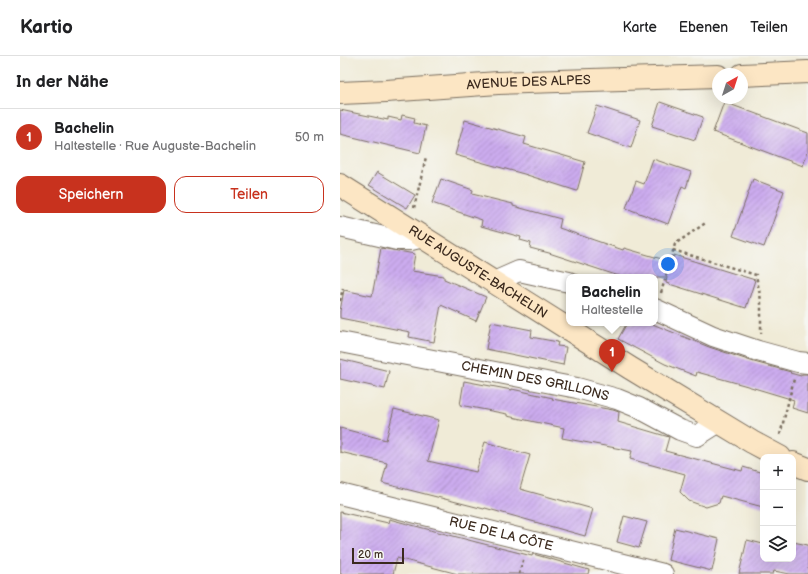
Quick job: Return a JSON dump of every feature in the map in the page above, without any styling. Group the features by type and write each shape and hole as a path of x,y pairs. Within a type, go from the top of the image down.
{"street":[{"path":"748,75 808,72"},
{"name":"AVENUE DES ALPES","path":"340,93 498,83 712,76"},
{"name":"RUE AUGUSTE-BACHELIN","path":"340,185 630,368 752,442 775,454"},
{"path":"340,227 397,240 411,240 416,233"},
{"path":"494,282 519,271 566,281"},
{"path":"658,310 713,336 758,351 803,362"},
{"name":"CHEMIN DES GRILLONS","path":"340,342 577,388 617,399 639,408 680,430 697,436 719,422"},
{"name":"RUE AUGUSTE-BACHELIN","path":"796,464 808,469"},
{"name":"RUE DE LA CÔTE","path":"340,494 663,574"}],"path":[{"path":"416,233 426,157"},
{"path":"658,302 675,244 707,222"},
{"path":"673,250 756,275 761,300 761,330 758,351"},
{"path":"340,301 343,288"},
{"path":"784,454 803,362"}],"building":[{"path":"660,102 703,117 695,140 652,126"},
{"path":"723,104 729,104 808,133 808,151 803,166 713,132"},
{"path":"597,106 640,120 631,148 587,133"},
{"path":"340,110 388,120 388,117 401,120 402,115 415,118 414,123 426,126 420,153 340,134"},
{"path":"465,120 526,137 524,144 585,162 577,191 524,174 455,155"},
{"path":"653,159 691,172 686,188 682,186 668,224 626,208 636,181 644,184"},
{"path":"377,172 415,195 407,208 369,185"},
{"path":"441,179 473,190 472,194 513,204 513,206 561,219 559,228 623,250 624,248 672,262 674,255 755,280 746,308 666,283 667,277 658,277 658,274 613,274 530,248 531,243 520,240 521,237 481,226 482,220 432,203"},
{"path":"753,179 784,191 764,247 733,236"},
{"path":"381,248 415,254 412,271 444,276 444,279 486,297 476,321 441,305 434,342 409,337 410,332 340,318 344,290 372,296"},
{"path":"491,322 532,330 531,337 558,342 557,346 566,347 563,365 486,349"},
{"path":"625,326 657,326 709,347 754,362 801,376 802,374 808,374 808,413 792,408 794,400 697,372 696,376 665,364 618,339"},
{"path":"340,359 389,371 385,389 340,379"},
{"path":"464,381 512,389 553,398 552,399 619,412 618,422 669,437 665,451 742,471 743,467 760,472 760,506 721,496 719,503 706,507 689,501 680,492 685,474 630,459 632,451 562,438 564,428 507,416 507,414 460,405"},
{"path":"394,409 439,420 428,461 476,472 485,442 530,455 520,489 593,509 585,536 485,508 484,509 382,483 387,463 340,452 340,428 386,440"},
{"path":"340,512 388,523 389,519 532,556 533,554 589,570 588,574 458,574 397,558 393,574 340,574"},
{"path":"624,516 647,522 639,548 617,542"},
{"path":"675,528 719,539 712,571 668,560"},
{"path":"747,540 760,543 760,562 796,562 796,543 808,545 808,574 790,574 774,571 773,574 739,574"}],"place":[{"name":"Bachelin","path":"612,372"}]}
